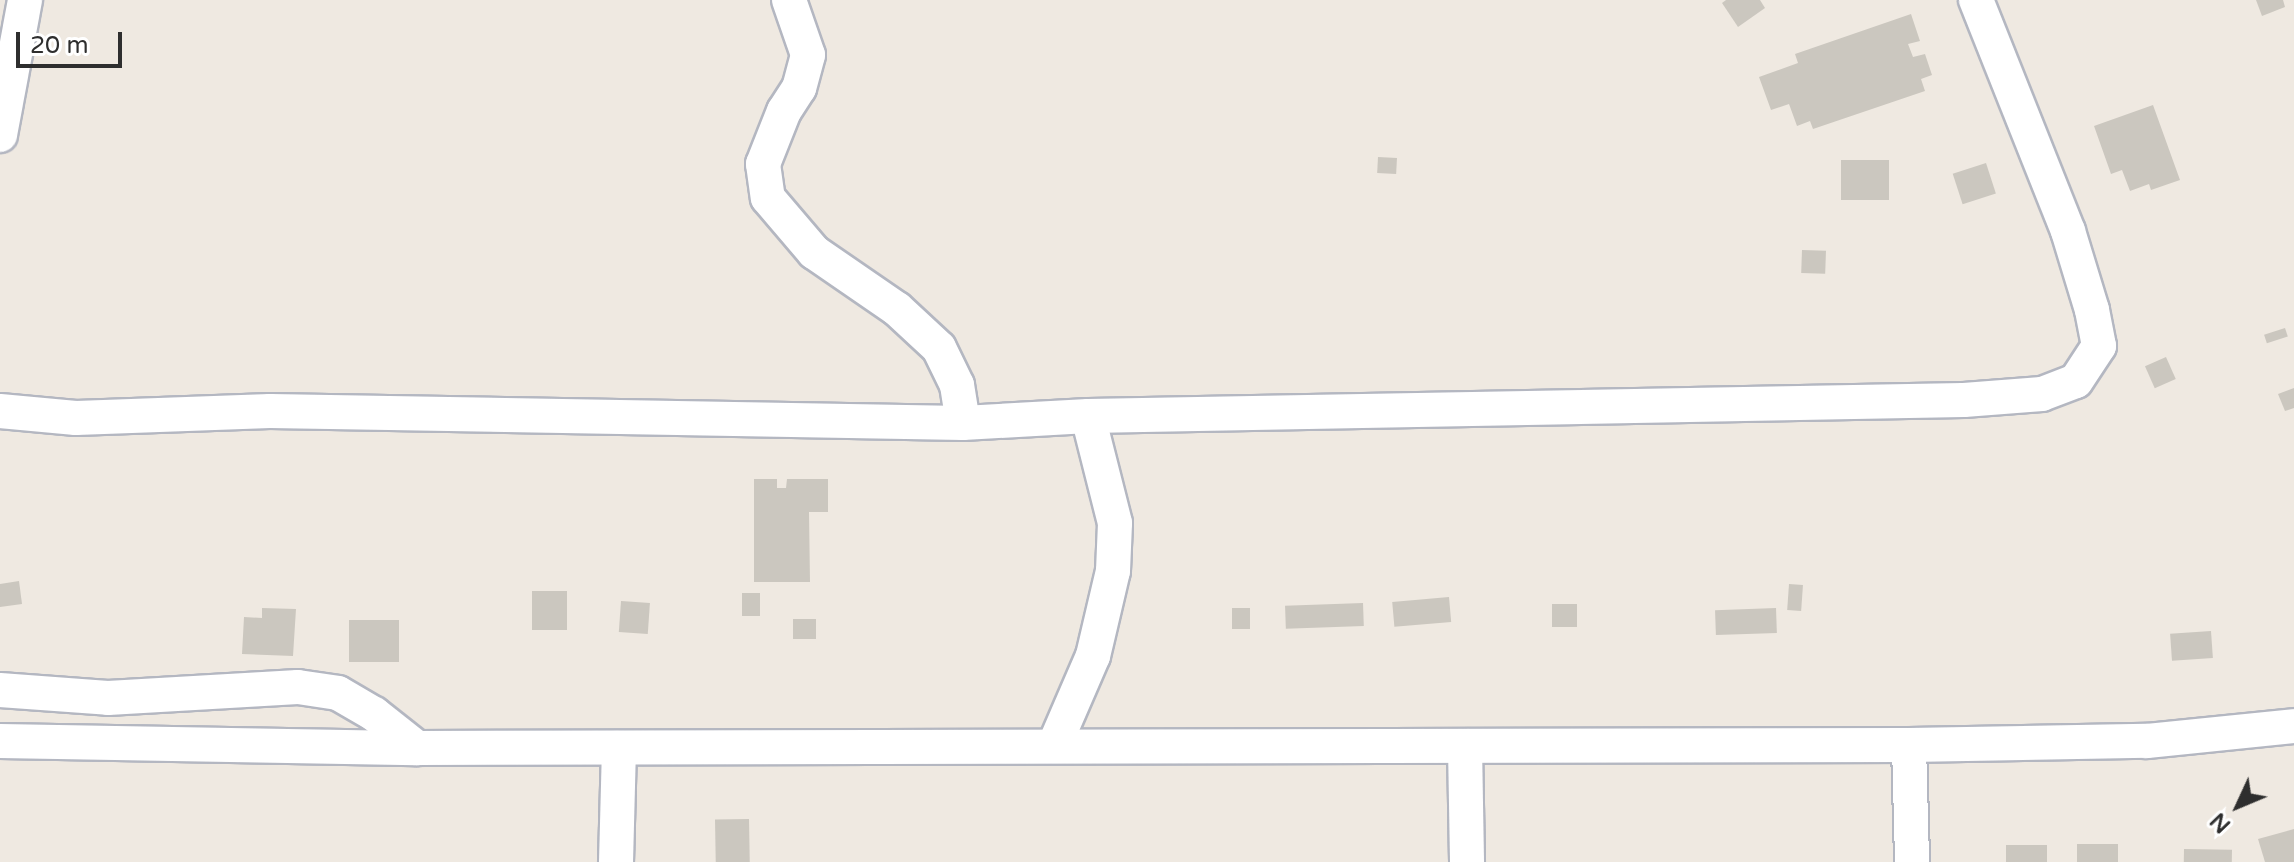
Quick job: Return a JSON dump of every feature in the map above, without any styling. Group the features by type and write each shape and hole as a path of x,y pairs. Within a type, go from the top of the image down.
{"street":[{"path":"0,135 25,0"},
{"path":"789,0 808,55 799,88 784,111 763,164 768,198 814,252 897,309 939,348 957,385 963,423"},
{"path":"0,411 76,418 270,411 963,423 1088,416 1964,400 2042,394 2076,381 2099,346 2092,310 2068,231 1976,0"},
{"path":"1054,746 1093,656 1113,571 1115,523 1088,416"},
{"path":"0,690 108,698 298,687 338,693 374,714 417,748"},
{"path":"0,741 417,748 1909,745 2147,741 2294,726"},
{"path":"1909,745 1912,862"},
{"path":"1465,746 1467,862"},
{"path":"616,862 619,748"}],"building":[{"path":"1726,0 1760,0 1765,8 1738,27 1722,3"},
{"path":"2256,0 2283,0 2285,7 2262,16"},
{"path":"1911,14 1920,41 1908,44 1913,57 1925,54 1932,75 1921,79 1925,91 1813,129 1810,121 1797,126 1789,104 1771,110 1759,77 1798,63 1795,54"},
{"path":"2153,105 2180,180 2151,190 2149,184 2130,191 2122,170 2111,174 2094,126"},
{"path":"1378,157 1397,158 1396,174 1377,173"},
{"path":"1841,160 1889,160 1889,200 1841,200"},
{"path":"1986,163 1996,193 1963,204 1953,174"},
{"path":"1802,250 1826,251 1825,274 1801,273"},
{"path":"2285,328 2288,337 2267,343 2264,335"},
{"path":"2166,357 2176,379 2155,388 2145,366"},
{"path":"2294,388 2294,408 2285,411 2278,394"},
{"path":"754,479 777,479 777,488 786,488 787,479 828,479 828,512 809,512 810,582 754,582"},
{"path":"19,581 22,604 0,607 0,584"},
{"path":"1789,584 1803,585 1801,611 1787,610"},
{"path":"532,591 567,591 567,630 532,630"},
{"path":"742,593 760,593 760,616 742,616"},
{"path":"1449,597 1451,622 1394,627 1392,602"},
{"path":"621,601 650,603 648,634 619,632"},
{"path":"1363,603 1364,626 1286,629 1285,606"},
{"path":"1552,604 1577,604 1577,627 1552,627"},
{"path":"262,608 296,609 293,656 242,654 244,617 262,618"},
{"path":"1232,608 1250,608 1250,629 1232,629"},
{"path":"1776,608 1777,633 1716,635 1715,610"},
{"path":"793,619 816,619 816,639 793,639"},
{"path":"349,620 399,620 399,662 349,662"},
{"path":"2211,631 2213,658 2172,661 2170,634"},
{"path":"749,819 750,862 716,862 715,820"},
{"path":"2294,829 2294,862 2265,862 2258,839"},
{"path":"2077,844 2118,844 2118,862 2077,862"},
{"path":"2006,845 2047,845 2047,862 2006,862"},
{"path":"2184,849 2232,850 2232,862 2184,862"}]}
